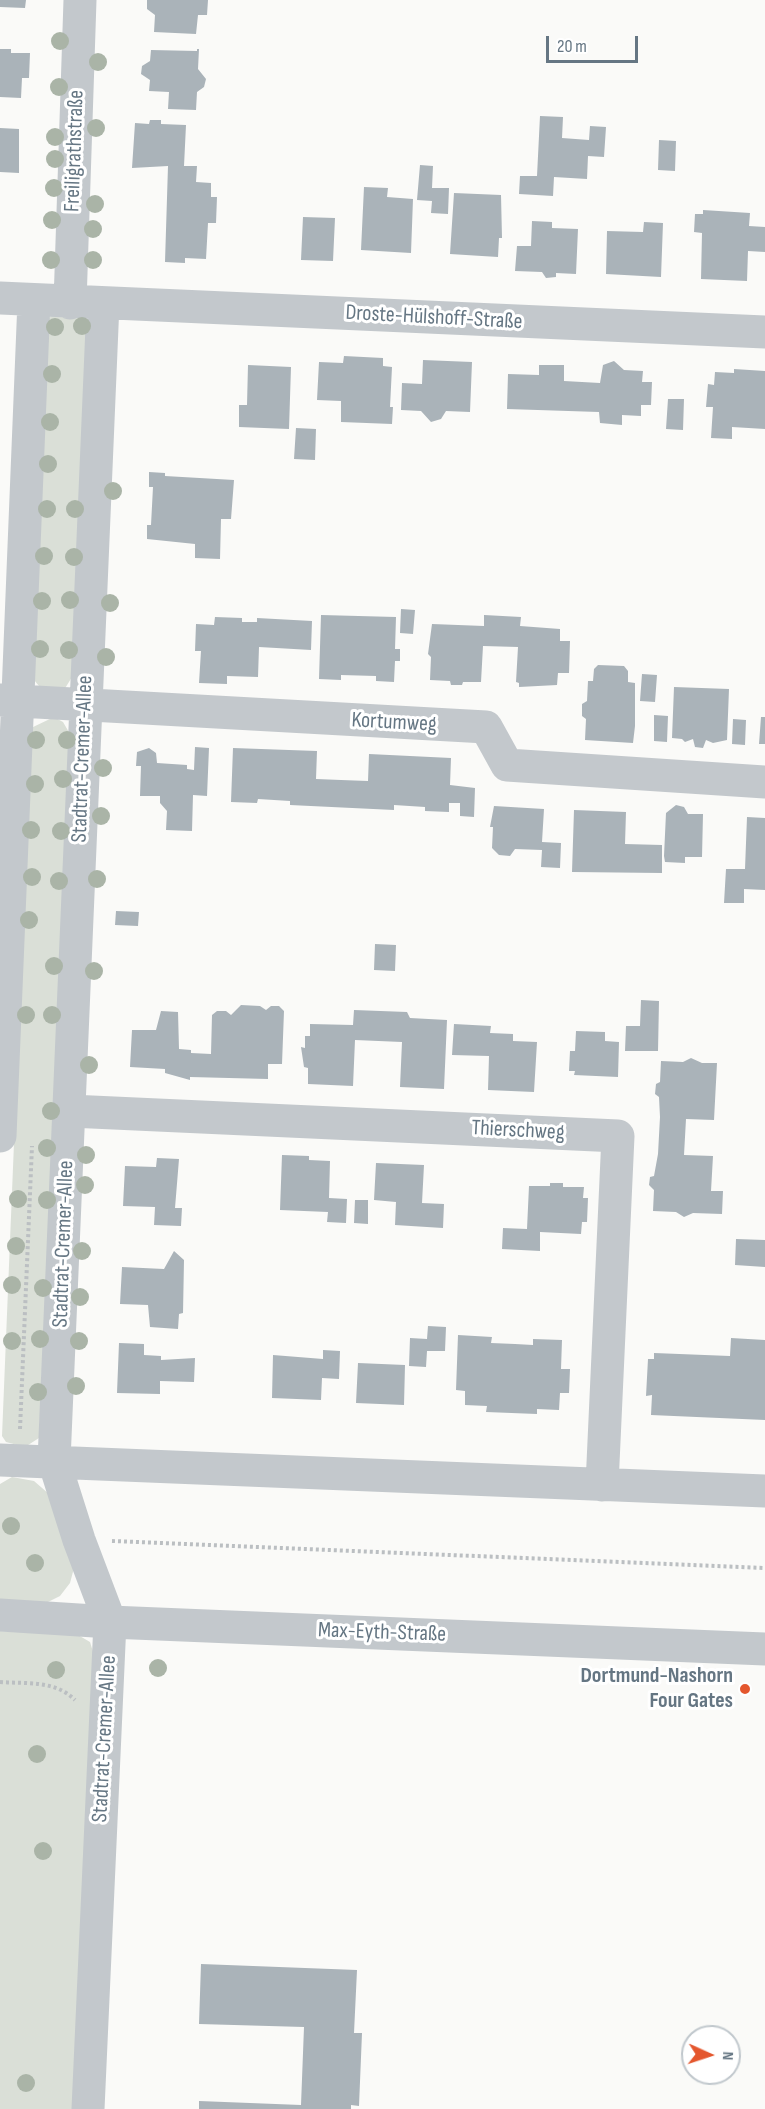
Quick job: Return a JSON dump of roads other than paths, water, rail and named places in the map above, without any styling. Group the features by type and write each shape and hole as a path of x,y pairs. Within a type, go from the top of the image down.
{"street":[{"name":"Freiligrathstraße","path":"70,303 80,0"},
{"path":"0,298 103,303"},
{"path":"0,1136 10,700 34,301"},
{"name":"Droste-Hülshoff-Straße","path":"103,303 765,332"},
{"name":"Stadtrat-Cremer-Allee","path":"88,2109 110,1622 79,1540 54,1461 103,303"},
{"name":"Kortumweg","path":"10,700 486,727 507,765 765,782"},
{"name":"Thierschweg","path":"70,1111 618,1136 602,1485"},
{"path":"0,1460 765,1491"},
{"name":"Max-Eyth-Straße","path":"0,1615 110,1622 765,1649"}],"place":[{"name":"Dortmund-Nashorn Four Gates","path":"745,1689"}]}
